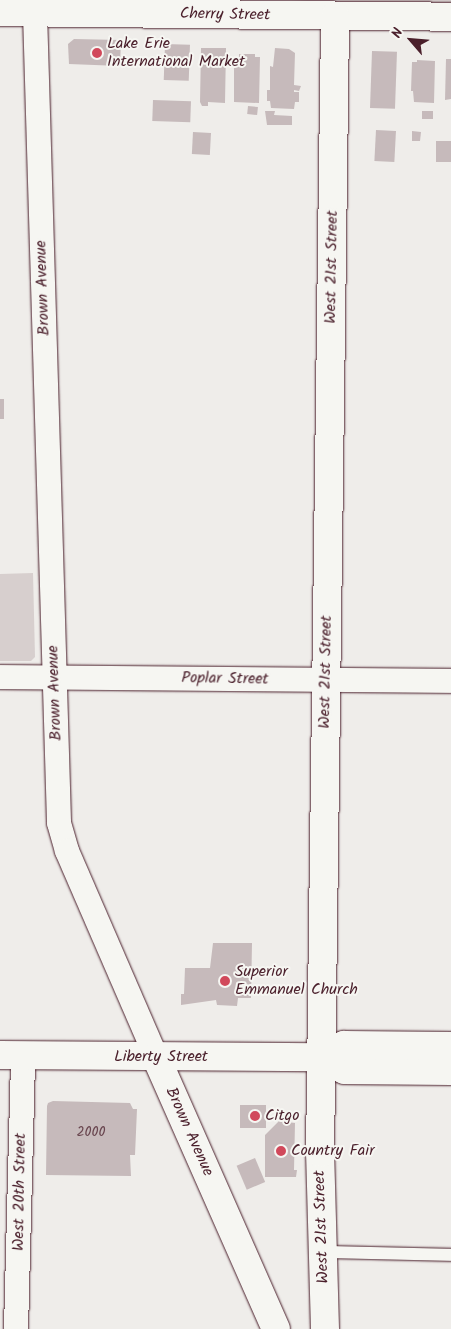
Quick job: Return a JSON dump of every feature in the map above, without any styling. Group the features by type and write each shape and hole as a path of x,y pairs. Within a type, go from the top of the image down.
{"street":[{"name":"Cherry Street","path":"0,12 451,17"},
{"name":"Brown Avenue","path":"35,13 58,810 63,840 276,1329"},
{"name":"West 21st Street","path":"325,1329 320,1153 335,16"},
{"name":"Poplar Street","path":"0,676 451,681"},
{"name":"Liberty Street","path":"12,1055 321,1057 344,1045 451,1046"},
{"name":"West 20th Street","path":"12,1055 16,1329"},
{"name":"Liberty Street","path":"321,1057 344,1070 451,1071"}],"lane":[{"path":"323,1252 451,1255"}],"shaded area":[{"path":"292,0 451,0 451,5 323,2"},
{"path":"33,573 35,657 31,661 0,661 0,574"}],"building":[{"path":"74,39 121,40 120,66 69,64 68,44"},
{"path":"165,44 190,45 189,81 164,80"},
{"path":"201,48 226,48 225,103 208,102 208,106 202,106 200,102"},
{"path":"275,48 289,49 295,53 294,85 301,86 299,91 294,90 294,92 299,92 299,102 295,102 294,109 271,108 270,101 267,101 267,90 270,90 270,66 273,67"},
{"path":"372,51 397,52 395,109 370,108"},
{"path":"239,54 255,54 255,57 260,57 259,103 234,102 234,57 239,57"},
{"path":"446,59 451,59 451,99 445,100"},
{"path":"417,60 435,61 434,103 414,102 413,91 411,91 412,62 417,62"},
{"path":"153,100 191,101 190,122 152,121"},
{"path":"248,106 258,107 257,115 247,114"},
{"path":"265,111 275,111 274,115 292,116 292,125 267,125"},
{"path":"422,111 433,111 433,119 422,119"},
{"path":"376,130 396,131 394,162 374,161"},
{"path":"412,131 421,132 420,141 412,141"},
{"path":"193,132 211,133 210,155 192,154"},
{"path":"436,141 451,141 451,162 436,162"},
{"path":"0,399 4,399 4,419 0,419"},
{"path":"213,943 252,943 251,998 238,998 237,1006 217,1005 216,1000 181,1005 181,994 184,994 185,968 210,968"},
{"path":"53,1101 130,1103 133,1109 137,1109 135,1155 130,1155 131,1176 46,1175 47,1106 48,1103"},
{"path":"240,1105 266,1105 266,1128 240,1128"},
{"path":"279,1121 295,1123 294,1170 297,1170 296,1177 265,1177 265,1135"},
{"path":"255,1158 265,1182 247,1190 237,1166"}],"place":[{"name":"Lake Erie International Market","path":"97,53"},
{"name":"Superior Emmanuel Church","path":"225,981"},
{"name":"Citgo","path":"255,1116"},
{"name":"Country Fair","path":"281,1151"}]}
